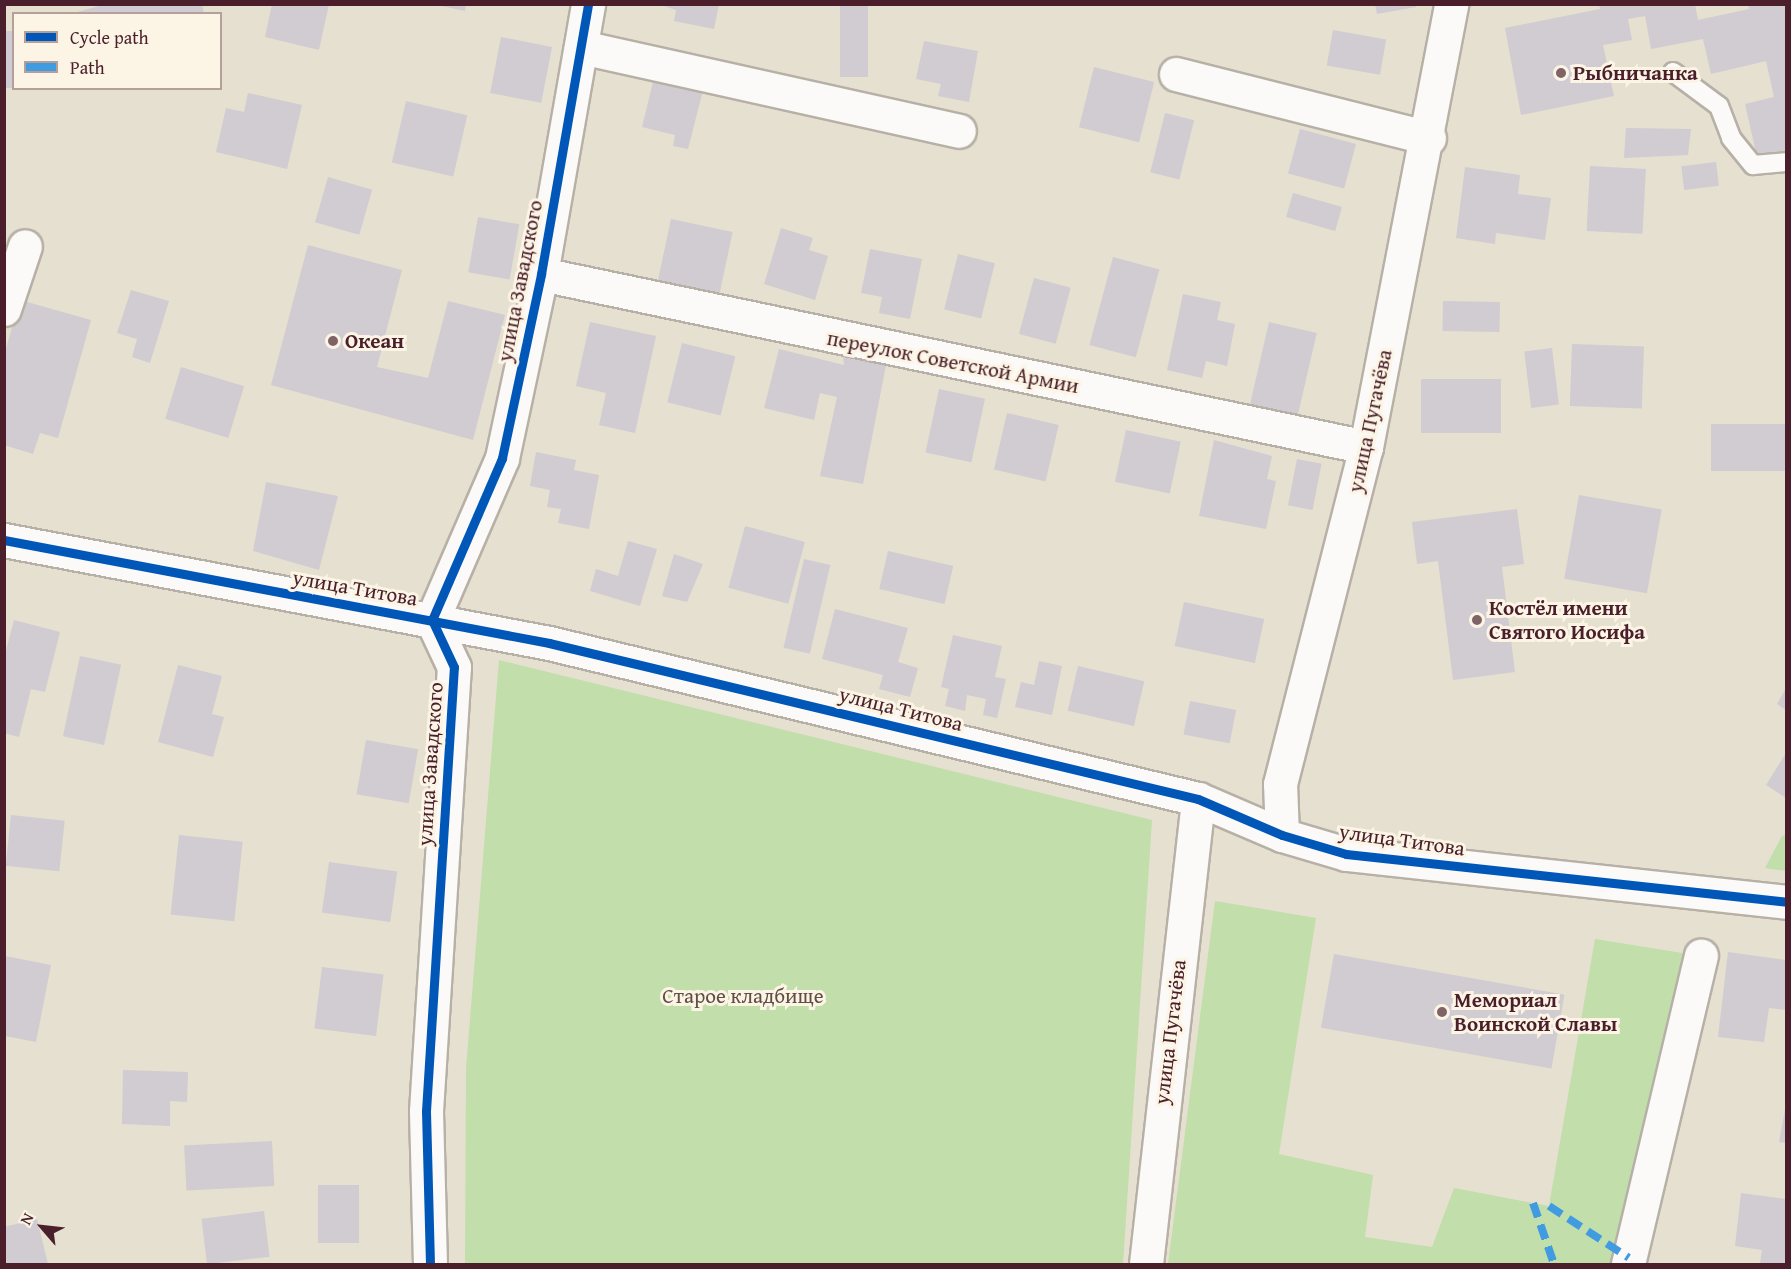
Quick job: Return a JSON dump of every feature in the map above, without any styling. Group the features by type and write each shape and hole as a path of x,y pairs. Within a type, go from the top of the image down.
{"street":[{"name":"улица Завадского","path":"430,1264 426,1111 454,667 432,620 502,458 541,274 588,4"},
{"name":"улица Пугачёва","path":"1282,835 1280,784 1366,447 1429,138 1451,4"},
{"path":"580,47 959,131"},
{"path":"1176,74 1429,138"},
{"path":"4,309 25,246"},
{"name":"переулок Советской Армии","path":"541,274 710,314 1366,447"},
{"name":"улица Титова","path":"4,540 432,620 1198,799 1282,835 1346,854 1786,902"},
{"name":"улица Пугачёва","path":"1146,1264 1198,799"},
{"path":"1628,1264 1701,956"}],"lane":[{"path":"1674,72 1719,106 1731,138 1753,165 1786,162"}],"green space":[{"name":"Старое кладбище","path":"499,660 1152,820 1123,1264 465,1264 466,1069"},
{"path":"1786,835 1786,871 1765,868 1782,836"},
{"path":"1215,901 1316,918 1279,1154 1373,1175 1365,1237 1432,1247 1454,1188 1549,1206 1595,939 1701,956 1628,1264 1168,1264"}],"building":[{"path":"106,4 202,4 204,12 77,12"},
{"path":"272,4 329,4 319,50 265,37"},
{"path":"432,4 466,4 465,11"},
{"path":"658,4 719,4 714,29 674,21 676,10"},
{"path":"840,4 868,4 868,77 840,77"},
{"path":"1375,4 1415,4 1416,7 1377,14"},
{"name":"Рыбничанка","path":"1599,4 1695,4 1698,20 1749,9 1748,4 1786,4 1786,151 1757,157 1745,104 1774,97 1766,61 1711,74 1703,39 1651,49 1645,16 1628,19 1632,40 1603,45 1614,96 1521,115 1505,28 1600,9"},
{"path":"1333,30 1386,39 1380,75 1327,65"},
{"path":"4,31 12,31 12,88 4,88"},
{"path":"501,37 552,47 541,103 490,93"},
{"path":"924,41 978,51 969,102 938,96 941,84 916,79"},
{"path":"1094,67 1154,82 1139,142 1079,127"},
{"path":"654,78 703,90 688,149 673,146 675,135 642,127"},
{"path":"248,93 302,105 287,169 216,152 226,108 244,112"},
{"path":"406,101 467,115 453,177 392,162"},
{"path":"1165,113 1194,120 1179,179 1150,172"},
{"path":"1626,128 1691,129 1688,155 1624,158"},
{"path":"1300,129 1356,144 1344,188 1288,173"},
{"path":"1716,162 1719,186 1684,190 1681,166"},
{"path":"1590,166 1646,169 1643,234 1587,231"},
{"path":"1465,167 1520,175 1518,194 1551,198 1545,240 1496,233 1495,244 1456,238"},
{"path":"328,177 372,190 359,235 315,222"},
{"path":"1293,193 1342,207 1335,231 1286,217"},
{"path":"478,217 519,224 510,279 468,272"},
{"path":"671,219 733,232 719,296 657,283"},
{"path":"781,228 813,238 809,250 828,256 815,300 764,284"},
{"name":"Океан","path":"308,245 402,270 377,367 428,378 448,301 505,315 473,440 271,385"},
{"path":"870,249 922,259 910,319 879,313 882,297 861,293"},
{"path":"958,254 995,263 981,318 944,309"},
{"path":"1113,257 1159,269 1136,357 1089,345"},
{"path":"1034,278 1071,288 1056,344 1019,334"},
{"path":"131,290 169,301 150,363 132,357 137,339 117,333"},
{"path":"1183,294 1221,302 1217,320 1235,324 1227,366 1206,361 1202,378 1167,370"},
{"path":"20,300 91,320 58,438 40,433 33,454 4,445 4,355"},
{"path":"1443,301 1500,302 1499,332 1442,331"},
{"path":"590,322 656,336 635,433 599,425 606,393 576,386"},
{"path":"1269,322 1317,333 1297,420 1249,409"},
{"path":"682,343 735,356 721,415 667,402"},
{"path":"1572,344 1644,347 1642,408 1570,406"},
{"path":"1552,348 1559,405 1531,408 1524,351"},
{"path":"779,349 844,365 843,357 886,365 863,484 820,476 837,397 820,393 814,420 764,408"},
{"path":"181,367 244,386 228,438 165,419"},
{"path":"1421,379 1501,379 1501,433 1421,433"},
{"path":"939,389 985,399 971,462 925,453"},
{"path":"1007,413 1059,425 1046,481 994,470"},
{"path":"1711,424 1786,424 1786,471 1711,471"},
{"path":"1126,430 1181,442 1170,493 1115,482"},
{"path":"1214,440 1272,456 1267,479 1276,481 1266,529 1199,516"},
{"path":"536,452 576,460 574,470 599,475 589,529 558,523 561,509 547,507 550,490 530,486"},
{"path":"1297,459 1322,464 1313,510 1288,505"},
{"path":"266,482 338,496 319,570 253,551"},
{"path":"1579,495 1662,510 1647,593 1564,579"},
{"name":"Костёл имени Святого Иосифа","path":"1517,509 1524,564 1502,567 1515,672 1453,680 1438,561 1417,564 1412,522"},
{"path":"745,526 805,542 788,604 728,588"},
{"path":"628,541 657,549 640,606 590,591 596,569 618,576"},
{"path":"888,551 953,566 945,604 879,589"},
{"path":"674,554 703,564 687,602 662,596"},
{"path":"804,559 830,565 810,654 784,648"},
{"path":"1184,602 1264,619 1255,663 1175,646"},
{"path":"835,609 908,628 898,662 918,668 910,697 879,689 883,675 822,659"},
{"path":"14,620 60,632 45,692 31,689 19,737 4,733 4,658"},
{"path":"953,635 1002,646 995,677 1006,679 997,718 983,715 986,699 967,695 965,711 945,706 949,689 941,687"},
{"path":"80,656 121,665 104,745 63,736"},
{"path":"1039,661 1062,666 1052,715 1015,707 1021,682 1034,685"},
{"path":"178,665 222,676 212,714 224,717 213,757 158,742"},
{"path":"1078,666 1144,681 1134,726 1068,711"},
{"path":"1786,688 1786,710 1777,704"},
{"path":"1190,701 1236,710 1230,743 1184,734"},
{"path":"366,740 418,749 409,803 356,794"},
{"path":"1786,753 1786,798 1766,785"},
{"path":"11,815 65,821 59,871 6,866"},
{"path":"179,835 243,842 234,921 171,915"},
{"path":"329,862 397,872 390,922 322,913"},
{"path":"1728,952 1786,960 1786,1010 1769,1008 1764,1042 1718,1037"},
{"name":"Мемориал Воинской Славы","path":"1334,954 1564,995 1551,1068 1321,1028"},
{"path":"5,956 51,965 36,1042 5,1036"},
{"path":"322,967 384,975 376,1036 314,1029"},
{"path":"123,1070 188,1072 187,1102 170,1101 170,1126 122,1124"},
{"path":"1786,1104 1786,1143 1779,1142"},
{"path":"272,1141 274,1186 186,1191 184,1146"},
{"path":"318,1185 359,1185 359,1243 318,1243"},
{"path":"1741,1193 1786,1199 1786,1264 1760,1263 1762,1250 1735,1246"},
{"path":"264,1211 270,1257 207,1264 201,1219"},
{"path":"37,1219 48,1264 4,1264 4,1227"}],"marked path":[{"path":"1533,1203 1554,1264"},
{"path":"1549,1206 1629,1258"}],"cycle path":[{"path":"430,1264 426,1111 454,667 432,620 502,458 541,274 588,4"},
{"path":"4,540 549,643 1198,799 1282,835 1346,854 1786,902"}],"place":[{"name":"Рыбничанка","path":"1561,73"},
{"name":"Океан","path":"333,341"},
{"name":"Костёл имени Святого Иосифа","path":"1477,620"},
{"name":"Мемориал Воинской Славы","path":"1442,1012"}]}
